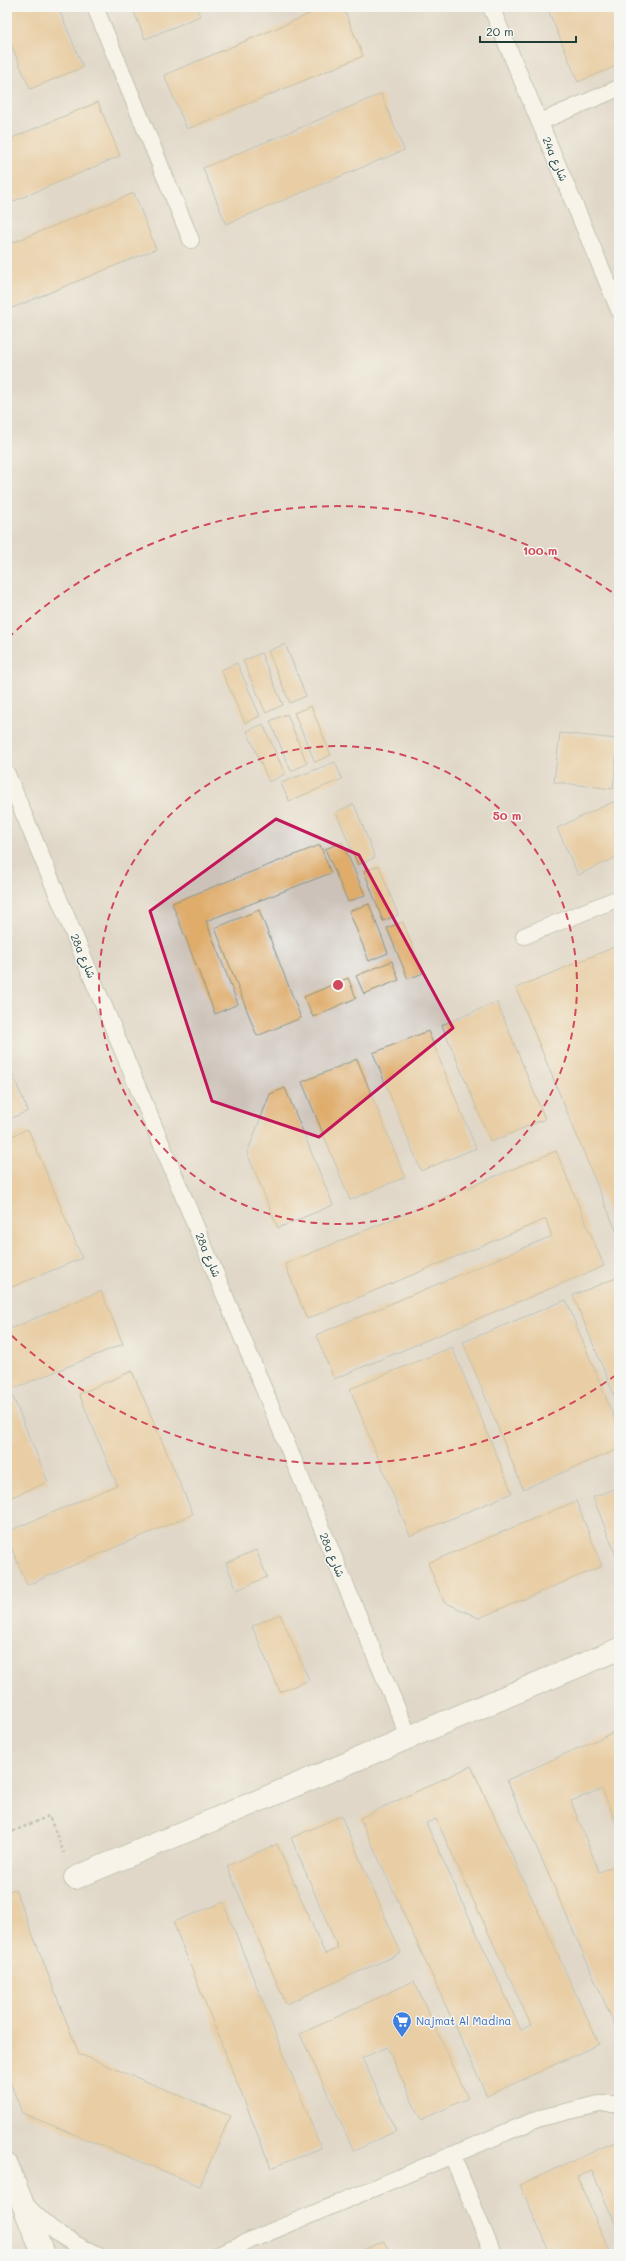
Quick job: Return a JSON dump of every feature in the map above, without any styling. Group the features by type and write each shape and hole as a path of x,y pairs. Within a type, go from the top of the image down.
{"street":[{"path":"75,1878 619,1649"},
{"path":"7,2166 43,2254"}],"lane":[{"path":"95,7 190,240"},
{"name":"24a شارع","path":"491,7 619,310"},
{"path":"540,122 619,88"},
{"name":"28a شارع","path":"7,774 408,1737"},
{"path":"524,936 619,898"},
{"path":"218,2254 540,2118 599,2104 619,2104"},
{"path":"452,2155 493,2254"},
{"path":"22,2201 48,2228 74,2244 96,2254"}],"path":[{"path":"7,1834 49,1816 75,1878"}],"highlighted area":[{"path":"276,819 359,855 453,1028 319,1137 212,1101 150,911"}],"shaded area":[{"path":"7,7 619,7 619,2254 7,2254"}],"building":[{"path":"7,7 58,7 83,67 30,89 7,35"},
{"path":"132,7 196,7 200,16 145,39"},
{"path":"327,7 343,7 363,56 187,129 164,75"},
{"path":"547,7 619,7 619,65 578,82"},
{"path":"381,94 404,150 226,224 203,168"},
{"path":"98,102 120,156 7,204 7,140"},
{"path":"134,193 156,249 7,310 7,245"},
{"path":"285,644 306,696 290,703 268,651"},
{"path":"261,653 283,705 266,713 243,661"},
{"path":"237,663 260,716 245,723 221,670"},
{"path":"311,706 331,755 315,762 294,713"},
{"path":"287,714 307,764 291,771 270,721"},
{"path":"263,724 285,774 269,782 247,731"},
{"path":"560,733 618,739 613,789 554,782"},
{"path":"335,762 342,779 289,801 281,783"},
{"path":"617,800 619,805 619,856 578,875 557,828"},
{"path":"354,804 375,857 358,865 336,812"},
{"path":"342,842 365,895 348,902 325,849"},
{"path":"320,845 331,873 206,921 238,1004 215,1014 172,903"},
{"path":"379,866 398,915 383,921 364,871"},
{"path":"369,904 388,953 369,961 349,911"},
{"path":"259,910 301,1018 257,1036 215,928"},
{"path":"403,922 423,973 408,979 387,928"},
{"path":"619,945 619,1238 516,988"},
{"path":"392,961 399,980 364,994 356,976"},
{"path":"348,978 356,998 313,1017 304,997"},
{"path":"497,1002 545,1119 491,1142 442,1025"},
{"path":"428,1031 476,1148 421,1171 373,1053"},
{"path":"357,1059 405,1177 350,1200 302,1082"},
{"path":"7,1062 28,1111 7,1120"},
{"path":"285,1088 333,1205 278,1228 247,1153 270,1094"},
{"path":"28,1129 82,1258 7,1289 7,1229 9,1228 7,1224 7,1138"},
{"path":"556,1151 604,1266 334,1379 316,1335 552,1236 546,1219 307,1319 285,1264"},
{"path":"619,1277 619,1407 573,1295"},
{"path":"101,1291 123,1344 10,1390 48,1482 7,1499 7,1330"},
{"path":"566,1300 619,1430 619,1449 523,1489 463,1342"},
{"path":"452,1347 512,1493 410,1536 350,1389"},
{"path":"132,1371 193,1514 27,1585 7,1537 7,1532 117,1485 79,1394"},
{"path":"619,1487 619,1563 593,1497"},
{"path":"576,1501 602,1566 479,1618 444,1602 428,1563"},
{"path":"256,1550 267,1577 237,1590 226,1563"},
{"path":"280,1614 309,1680 280,1692 252,1626"},
{"path":"619,1730 619,1830 602,1789 571,1801 599,1872 619,1864 619,2035 507,1780"},
{"path":"471,1766 599,2044 487,2096 360,1818","holes":["436,1819 531,2025 521,2030 426,1823"]},
{"path":"341,1816 401,1953 286,2004 227,1866 277,1844 325,1954 338,1948 291,1838"},
{"path":"15,1889 79,2054 230,2116 200,2186 22,2113 7,2074 7,1892"},
{"path":"223,1902 321,2148 271,2168 173,1922"},
{"path":"414,1981 468,2098 421,2120 387,2047 362,2058 396,2131 354,2151 300,2034"},
{"path":"619,2140 619,2232 592,2171 577,2177 611,2254 550,2254 520,2185"},
{"path":"384,2241 390,2254 354,2254"}],"place":[{"name":"Najmat Al Madina","path":"402,2038"}]}
